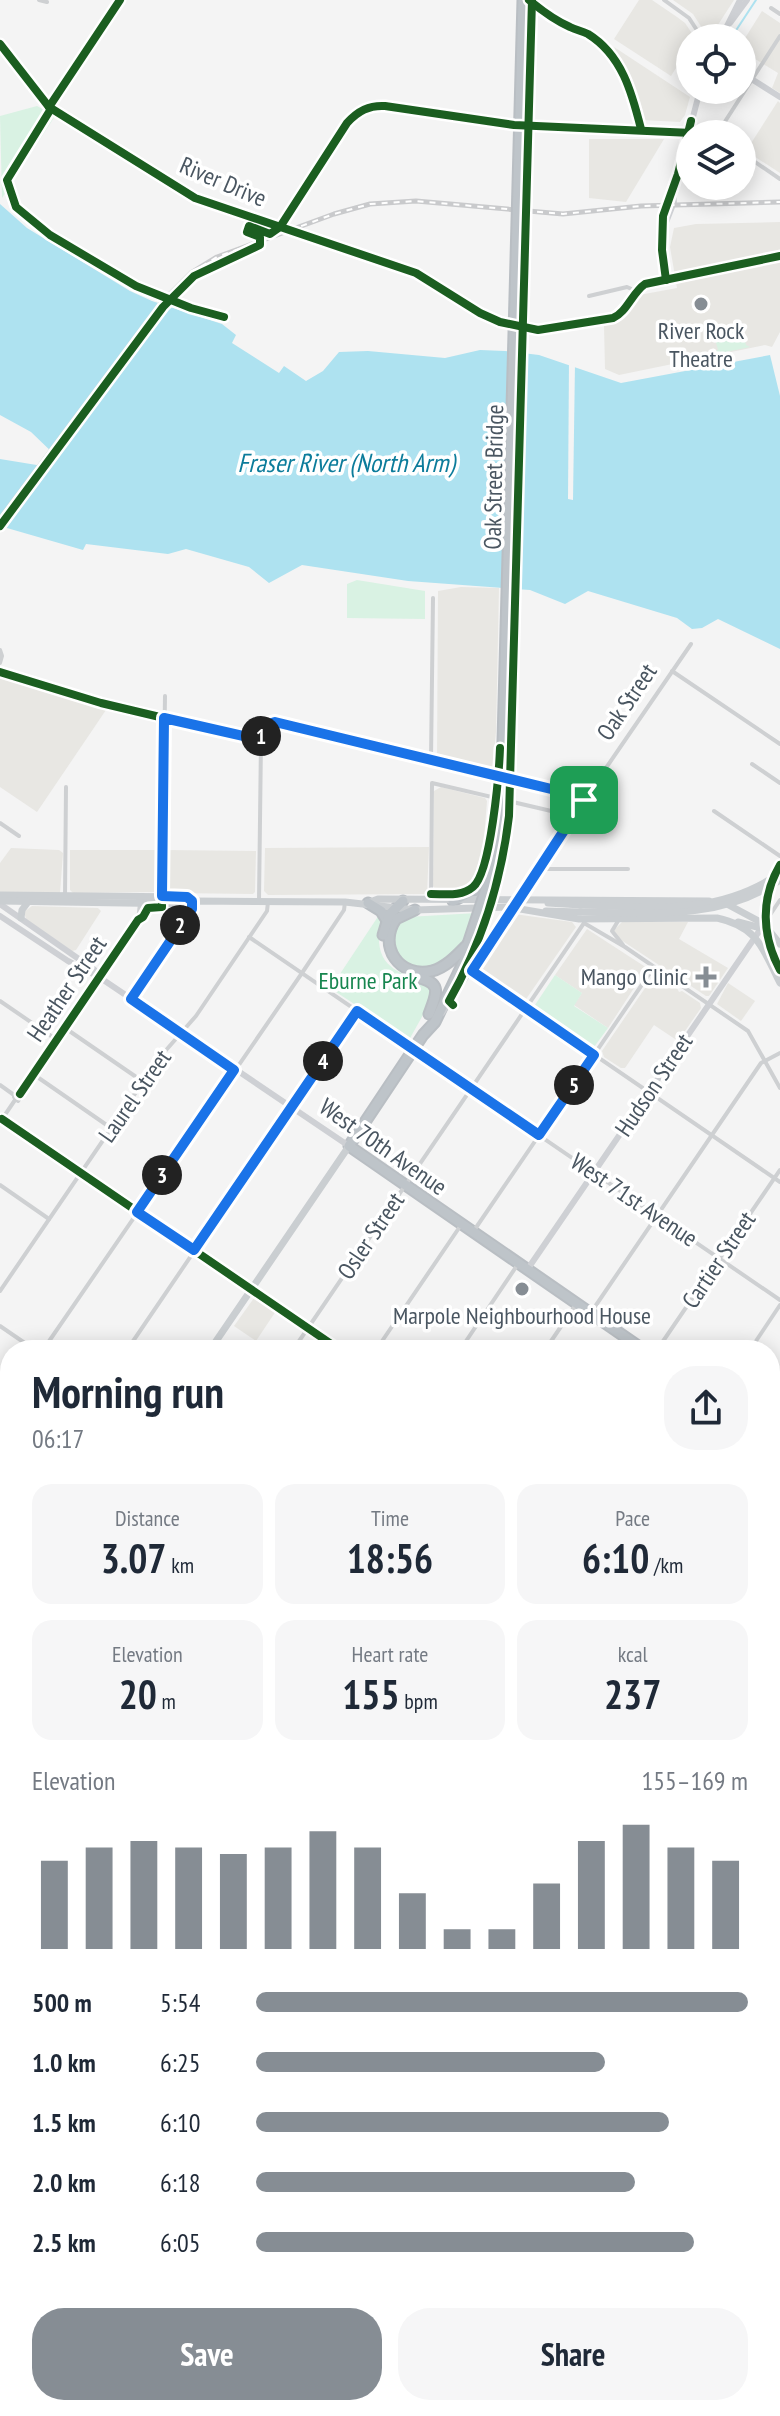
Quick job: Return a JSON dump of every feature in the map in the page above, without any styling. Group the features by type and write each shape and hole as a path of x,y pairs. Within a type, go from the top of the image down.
{"highway":[{"name":"Oak Street Bridge","path":"468,947 494,865 501,815 526,0"},
{"name":"Oak Street Bridge","path":"468,947 492,895 506,816 526,0"},
{"path":"453,901 474,890 483,879 491,850 503,763"},
{"path":"368,903 383,912 386,919 383,940 390,962 407,975 428,980 435,987 432,1018"},
{"path":"386,919 399,904"},
{"path":"415,910 396,919 388,936 392,955 402,967 418,972 435,970 468,947"},
{"name":"Oak Street","path":"349,1146 423,1035 468,947"},
{"name":"West 70th Avenue","path":"349,1146 629,1340"}],"main road":[{"path":"779,977 769,945 765,917 768,893 780,865"},
{"path":"581,915 712,903 754,889 780,873"},
{"path":"545,902 581,915 692,912 716,909 747,898 780,880"},
{"path":"399,904 415,910 587,899 715,901 731,905 763,926 780,944"},
{"path":"0,900 140,904 162,900"},
{"path":"0,900 162,900 186,904 192,901 399,904 453,901 514,904 543,912 619,919 706,917 763,926"},
{"path":"21,918 28,902"},
{"path":"732,921 755,937 766,950 779,977"},
{"name":"Oak Street","path":"217,1340 349,1146"}],"street":[{"path":"39,0 47,2"},
{"path":"49,107 120,0"},
{"path":"664,0 693,24"},
{"path":"728,24 740,0"},
{"path":"730,24 747,0"},
{"path":"771,8 780,14"},
{"path":"756,73 780,36"},
{"name":"River Drive","path":"0,44 49,107 195,198 416,273 480,313 507,324 538,330 613,318 620,314 636,291"},
{"path":"756,82 780,97"},
{"path":"280,227 347,123 359,112 371,107 390,106 514,125 676,131"},
{"path":"756,163 780,179"},
{"path":"666,280 662,250 664,210 676,181"},
{"path":"589,296 627,287 636,291 645,284 780,256"},
{"path":"433,598 431,761 576,795 584,800"},
{"name":"Oak Street","path":"432,1018 472,971 691,644"},
{"path":"0,650 0,663"},
{"path":"672,671 780,744"},
{"path":"0,672 101,703 261,740"},
{"path":"162,900 165,696"},
{"name":"Laurel Street","path":"0,1291 143,1081 196,1016 267,910 263,901 263,728 275,722 431,761"},
{"path":"752,764 780,783"},
{"path":"587,777 596,783"},
{"path":"431,901 432,783 572,818"},
{"path":"65,900 66,787"},
{"path":"714,811 780,856"},
{"path":"0,823 19,836"},
{"path":"539,867 628,869"},
{"name":"West 70th Avenue","path":"0,900 96,971 99,977"},
{"name":"Hudson Street","path":"468,1340 594,1172 780,900"},
{"path":"131,999 192,909 192,901"},
{"path":"50,1340 302,973 344,910 345,902"},
{"name":"Heather Street","path":"1,1121 138,920 140,904"},
{"path":"581,915 748,1031 780,1088"},
{"name":"Osler Street","path":"300,1340 526,1009 581,915"},
{"name":"West 70th Avenue","path":"0,916 99,977 349,1146"},
{"path":"619,919 612,931 625,947"},
{"name":"West 71st Avenue","path":"249,937 780,1302"},
{"path":"473,1233 654,967"},
{"path":"472,971 780,1182"},
{"path":"0,1001 57,1040"},
{"path":"134,1340 357,1011"},
{"path":"65,1028 143,1081"},
{"path":"590,1313 761,1063 780,1053"},
{"path":"33,1074 111,1128"},
{"path":"0,1085 16,1096"},
{"path":"1,1121 325,1340"},
{"name":"Cartier Street","path":"664,1340 780,1170"},
{"path":"0,1185 49,1219"},
{"path":"383,1340 461,1225"},
{"path":"756,1340 780,1302"},
{"path":"552,1340 576,1304"},
{"path":"0,1326 20,1340"}],"shaded area":[{"path":"639,0 652,0 686,24 676,24 676,68 671,76 614,39"},
{"path":"673,0 734,0 718,24 699,24 693,14"},
{"path":"762,11 780,23 780,93 772,88 778,73 756,60 754,24"},
{"path":"614,47 676,88 676,104 688,104 685,115 676,122 642,120 631,82"},
{"path":"778,101 780,173 756,157 756,135"},
{"path":"589,139 664,139 626,202 589,198"},
{"path":"780,222 780,332 772,347 765,345 619,375 605,369 604,326 613,323 639,295 677,288 670,247 674,228 696,224"},
{"path":"461,587 499,588 496,732 492,773 437,758 438,591"},
{"path":"0,676 108,707 37,812 0,787"},
{"path":"441,787 487,801 481,877 477,885 459,895 438,895 433,886 434,791"},
{"path":"429,847 427,894 268,895 264,891 265,848"},
{"path":"11,848 59,850 63,853 60,893 0,892 0,863"},
{"path":"70,850 161,850 158,890 73,893 70,890"},
{"path":"165,850 256,851 255,892 171,893 166,884"},
{"path":"32,906 98,908 101,911 76,950 72,951 26,919 24,912"},
{"path":"514,914 572,922 576,927 524,1002 477,969"},
{"path":"622,922 688,922 679,939 728,968 706,996 618,938 614,930"},
{"path":"587,929 647,968 608,1028 574,1005 582,993 555,975"},
{"path":"654,975 700,1003 701,1008 678,1041 654,1025 625,1068 621,1068 604,1057 602,1051"},
{"path":"728,983 755,1001 741,1021 717,1004"},
{"path":"254,1298 276,1311 257,1340 234,1326"}],"green space":[{"path":"37,106 55,116 2,198 0,116"},
{"path":"741,323 746,345 750,347 711,355 710,352 718,350 715,339 721,337 719,329"},
{"path":"357,580 425,591 425,619 347,618 347,584"},
{"name":"Eburne Park","path":"381,912 383,924 379,942 385,960 397,971 430,984 433,997 409,1040 333,990 332,986"},
{"path":"477,913 461,946 448,960 413,969 393,953 396,929 407,917"},
{"path":"555,975 582,993 574,1006 608,1028 594,1047 589,1047 563,1029 562,1025 557,1025 533,1008"}],"water":[{"name":"Fraser River (North Arm)","path":"0,204 27,228 130,291 222,324 236,335 232,343 279,373 284,366 306,381 323,371 339,352 368,351 445,358 480,350 505,351 539,355 621,383 770,355 780,396 780,649 718,619 702,628 692,629 677,618 588,591 565,604 530,590 408,581 302,565 269,583 249,567 186,549 168,554 86,544 83,550 0,526 0,459 49,467 57,457 31,432 0,415"}],"pier":[{"path":"161,300 169,303 52,458 48,452"},
{"path":"509,347 522,349 516,593 503,592"},
{"path":"569,361 575,363 573,500 568,499"}],"waterway":[{"path":"740,24 756,0"}],"railway":[{"path":"0,519 161,303 191,273 217,257 370,204 416,201 563,214 641,206 780,202"}],"cycle path":[{"path":"49,107 120,0"},
{"path":"529,0 559,22 588,34 609,53 624,76 641,129"},
{"path":"453,1005 449,1001 471,957 495,889 509,816 532,0"},
{"path":"0,44 49,107 195,198 416,273 500,322 538,330 613,318 645,284 780,256"},
{"path":"0,526 163,307 194,276 260,245 260,237 247,232 249,226 270,234 280,227 347,123 360,112 385,106 514,125 676,132"},
{"path":"49,112 7,180 16,207 50,235 136,286 191,308 224,317"},
{"path":"666,280 662,250 663,216 676,180"},
{"path":"0,672 101,703 164,718 162,907 148,908 138,920 20,1094"},
{"path":"431,894 463,892 473,887 479,878 493,822 500,748"},
{"path":"780,865 766,904 767,931 780,970"},
{"path":"2,1119 325,1340"}],"place":[{"name":"River Rock Theatre","path":"701,304"},
{"name":"Mango Clinic","path":"706,977"},
{"name":"Marpole Neighbourhood House","path":"522,1289"}],"route":[{"path":"164,718 261,740 265,725 275,722 576,795 584,800 472,971 594,1055 539,1135 357,1011 194,1250 137,1212 234,1070 131,999 192,909 192,901 187,897 162,896 164,718"}]}
